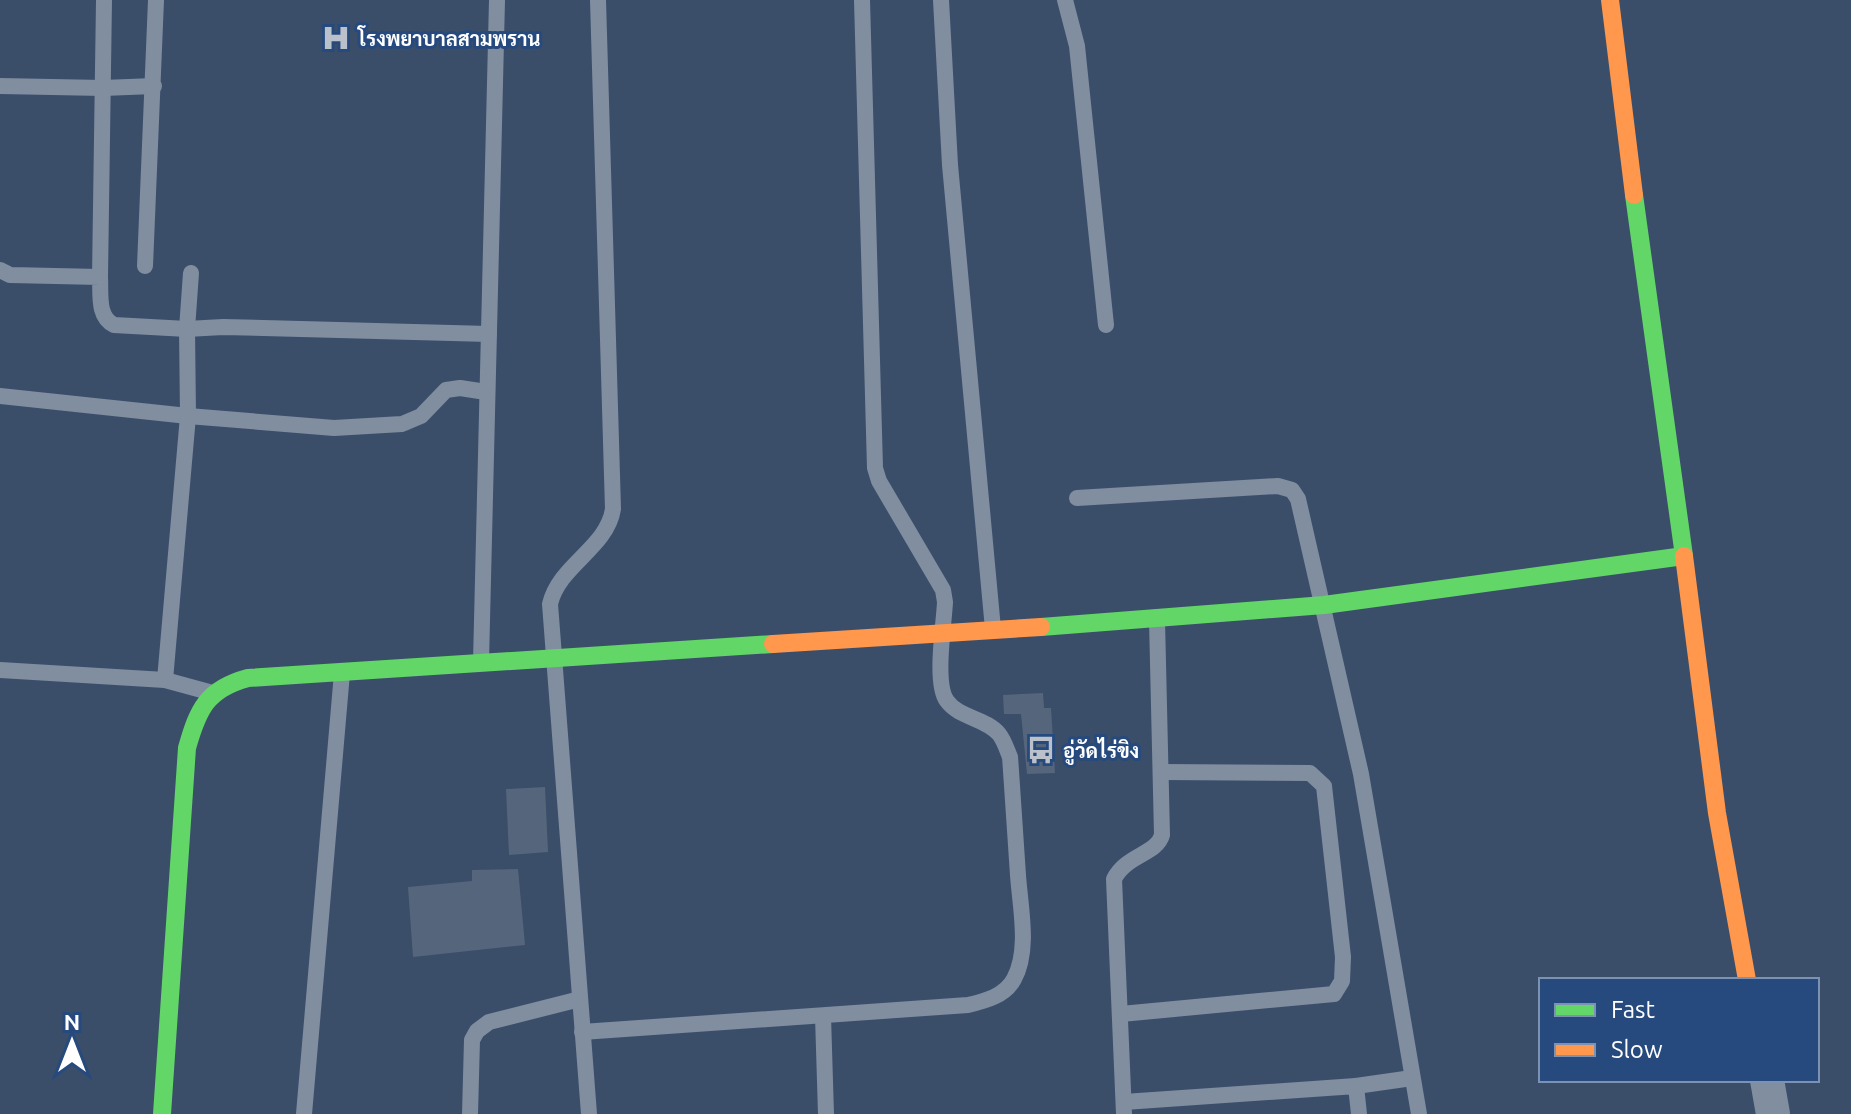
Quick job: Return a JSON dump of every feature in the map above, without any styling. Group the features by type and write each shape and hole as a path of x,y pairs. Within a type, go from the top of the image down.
{"street":[{"path":"1610,0 1717,813 1747,978"},
{"path":"162,1114 187,748 200,708 212,693 228,682 248,678 1157,620 1329,604 1684,556"},
{"path":"1767,1082 1773,1114"}],"lane":[{"path":"104,0 100,277 105,321 114,325 187,329 223,327 489,334"},
{"path":"145,266 156,0"},
{"path":"481,663 497,0"},
{"path":"589,1114 550,604 559,581 607,530 613,509 598,0"},
{"path":"582,1032 968,1005 1004,992 1014,981 1019,967 1021,936 1010,757 1000,735 987,724 953,708 945,699 940,678 944,634 943,590 879,481 873,454 862,0"},
{"path":"941,0 950,165 993,631"},
{"path":"1065,0 1077,46 1106,325"},
{"path":"0,86 154,86"},
{"path":"0,270 10,275 100,277"},
{"path":"165,680 188,416 187,329 191,273"},
{"path":"0,396 334,428 402,424 421,416 446,390 460,388 486,392"},
{"path":"1077,498 1286,487 1298,499 1329,604 1419,1114"},
{"path":"1157,620 1161,841 1156,847 1129,860 1114,879 1124,1108 1412,1078"},
{"path":"0,670 165,680 212,693"},
{"path":"304,1114 342,672"},
{"path":"1121,1014 1334,994 1342,981 1343,957 1324,786 1318,778 1310,773 1162,772"},
{"path":"470,1114 470,1049 477,1031 489,1022 580,999"},
{"path":"823,1016 826,1114"},
{"path":"1356,1086 1359,1114"}],"building":[{"path":"1043,693 1044,708 1051,708 1055,773 1027,774 1021,714 1004,714 1003,695"},
{"path":"545,787 548,852 509,855 506,789"},
{"path":"518,869 525,945 413,957 408,887 472,881 472,870"}],"traffic: fast":[{"path":"1041,627 1324,605 1684,556 1634,195"},
{"path":"162,1114 187,748 200,712 206,702 223,688 248,678 773,644"}],"traffic: slow":[{"path":"1610,0 1634,195"},
{"path":"1684,556 1717,813 1747,978"},
{"path":"773,644 1041,627"}],"place":[{"name":"โรงพยาบาลสามพราน","path":"336,38"},
{"name":"อู่วัดไร่ขิง","path":"1041,750"}]}
